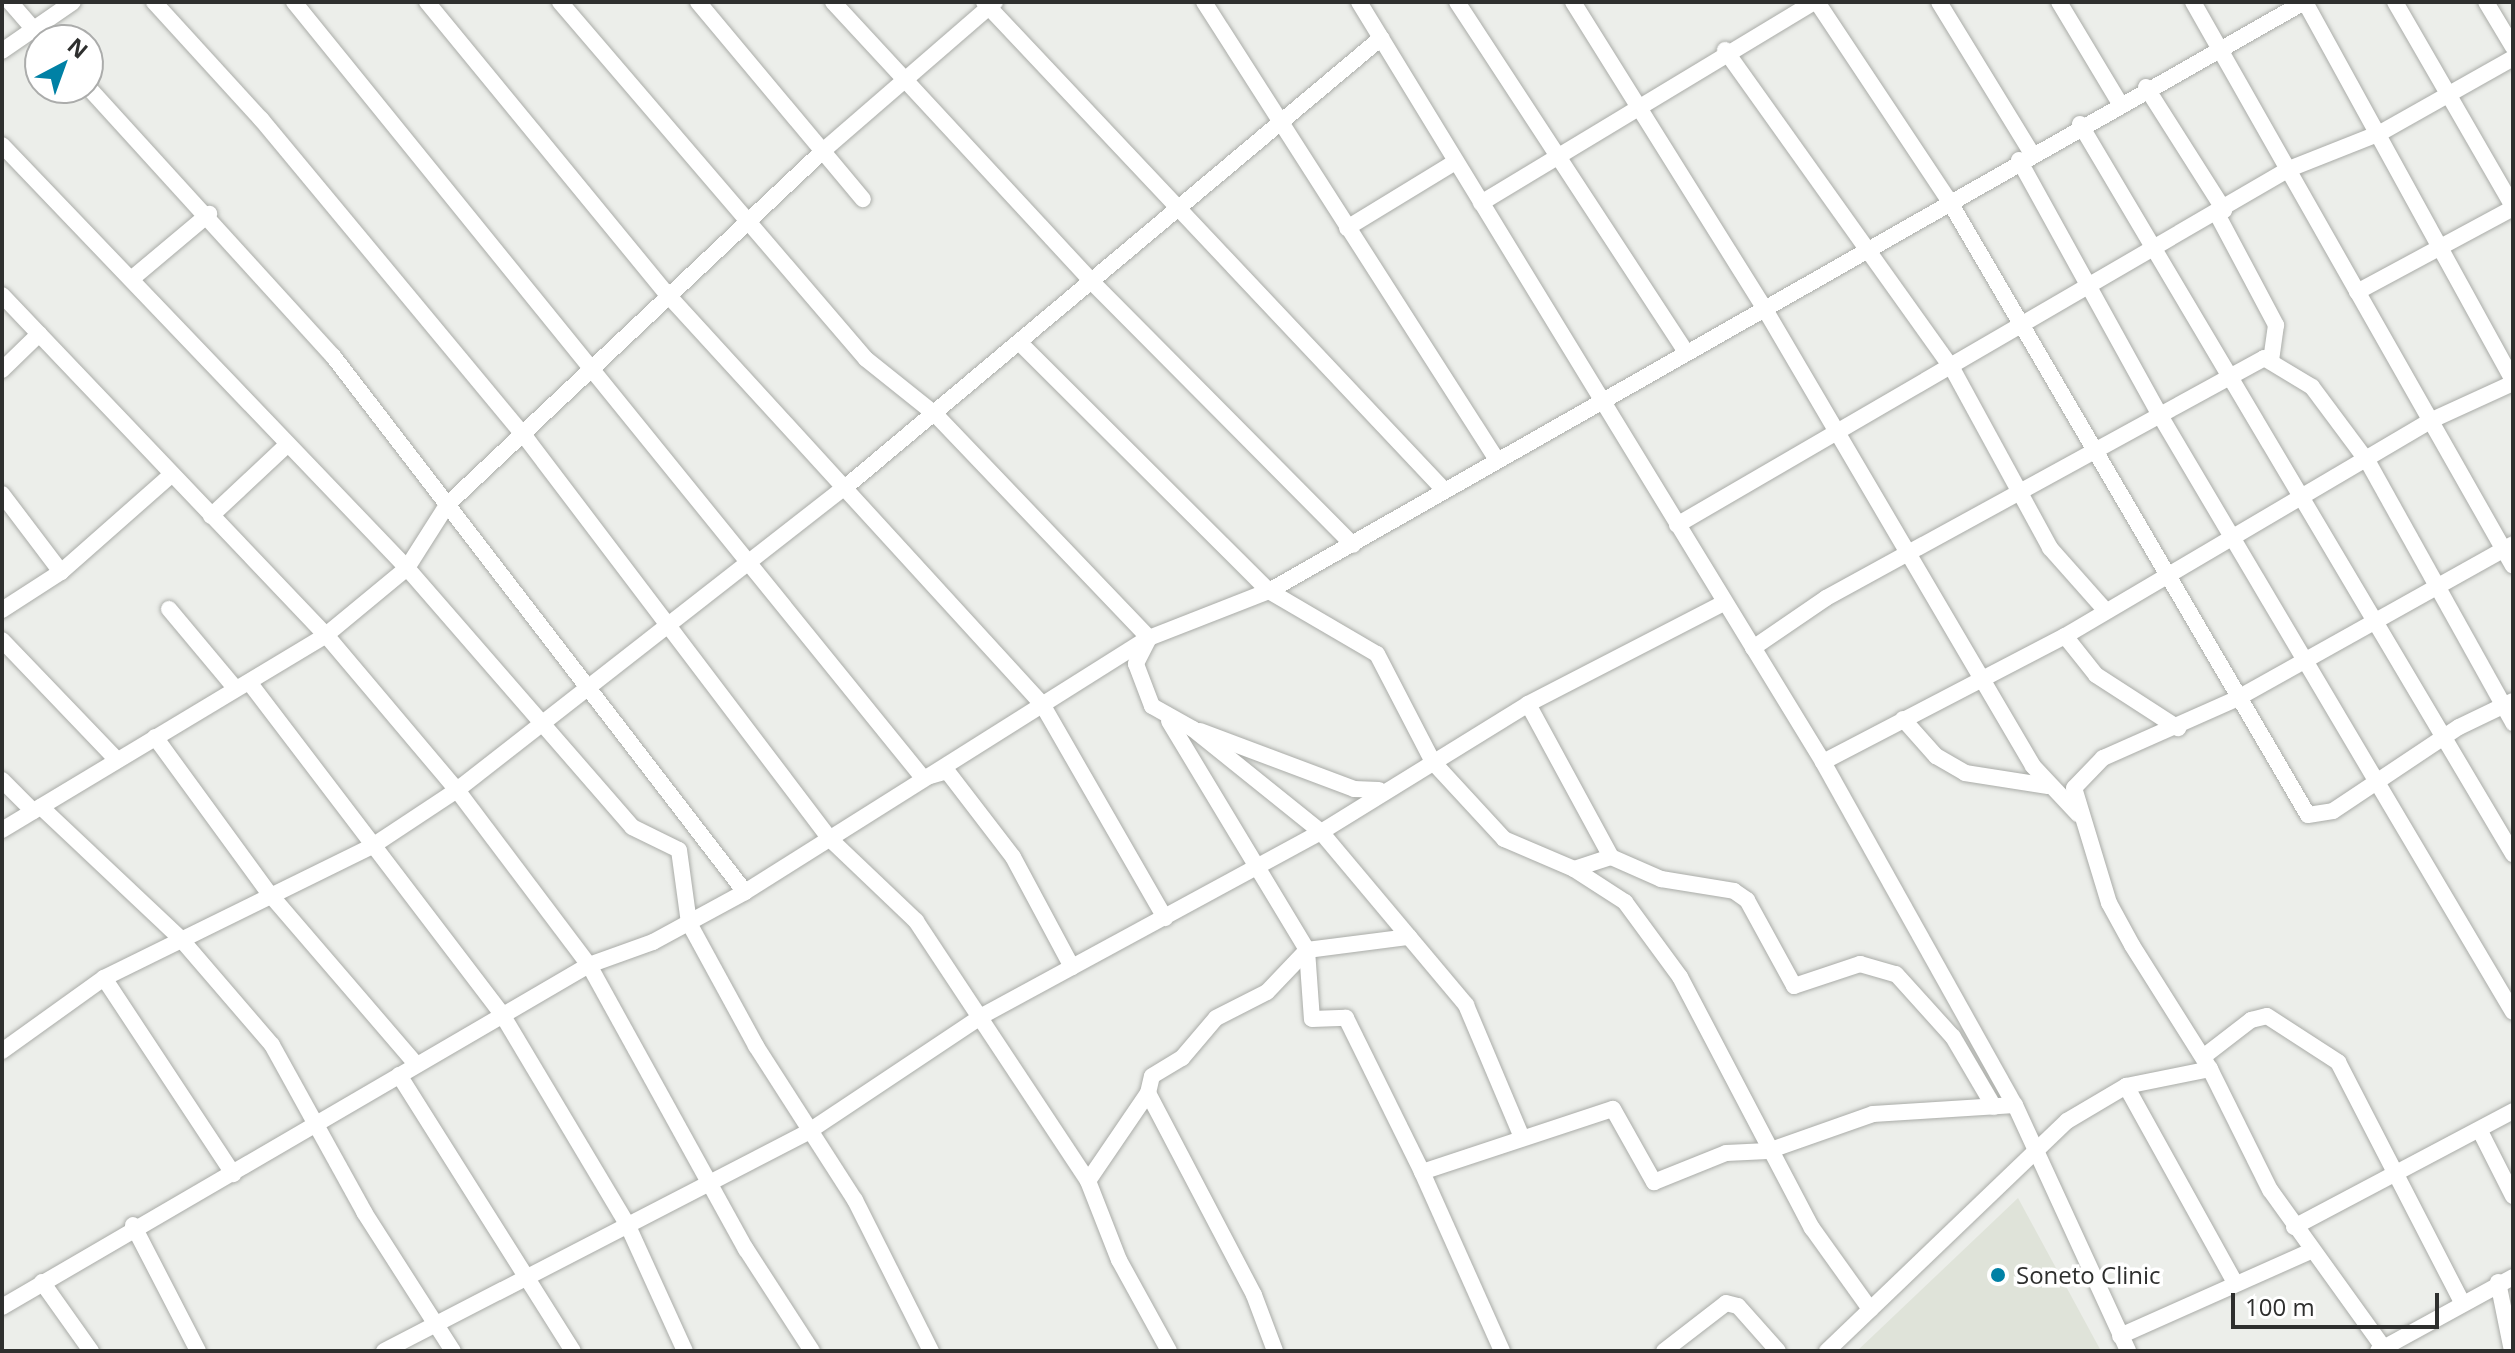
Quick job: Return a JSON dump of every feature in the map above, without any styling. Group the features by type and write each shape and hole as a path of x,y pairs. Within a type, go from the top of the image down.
{"street":[{"path":"10,2 29,24"},
{"path":"50,24 73,2"},
{"path":"154,2 261,119 526,438 673,627 830,839 916,921 982,1016 1088,1181 1119,1260 1169,1351"},
{"path":"294,2 748,566 923,778"},
{"path":"427,2 667,294 848,485 1042,704 1165,918"},
{"path":"560,2 866,359 935,414 1149,638"},
{"path":"698,2 825,149 863,199"},
{"path":"833,2 1093,283 1353,545"},
{"path":"1204,2 1497,460"},
{"path":"1359,2 1823,762 2015,1105 2124,1343 2234,1281 2309,1252"},
{"path":"1457,2 1686,352"},
{"path":"1573,2 1763,306 2048,786 2078,814 2093,836 2109,903 2206,1063 2309,1252 2380,1349 2461,1300 2506,1280 2512,1351"},
{"path":"1481,203 1725,50 1815,2 1948,199 2020,330 2236,699 2308,815 2333,811 2377,787 2442,738 2508,704"},
{"path":"1939,2 2025,156 2089,291 2377,787 2513,1012"},
{"path":"2059,2 2119,102"},
{"path":"2193,2 2430,421 2508,546 2513,566"},
{"path":"2,1307 133,1225 233,1174 589,965 689,923 745,892 1149,638 1269,591 1353,545 1444,490 1602,403 1948,199 2220,45 2304,2 2380,133 2439,253 2513,382 2430,421 2368,462 2164,575 2065,636 1823,762"},
{"path":"2357,292 2439,253 2513,207 2395,2"},
{"path":"2486,2 2513,47"},
{"path":"2,830 326,635 407,568 447,505 526,438 667,294 749,224 825,149 989,4 1176,209 1444,490"},
{"path":"2,1051 104,978 268,892 374,845 457,790 588,682 673,627 848,485 1093,283 1176,209 1281,125 1381,38"},
{"path":"2,51 24,41"},
{"path":"1725,50 1868,245 1952,368 2067,571 2106,611"},
{"path":"1677,525 2089,291 2289,169 2380,133 2513,58"},
{"path":"2146,87 2220,212 2276,325 2271,359"},
{"path":"104,104 209,214 447,505 588,682 745,892"},
{"path":"2080,124 2151,251 2513,854"},
{"path":"2,145 135,276 287,445 407,568 537,726 632,827 679,850 689,923 808,1132 855,1200 931,1351"},
{"path":"1347,228 1455,162"},
{"path":"135,276 209,214"},
{"path":"2,295 326,635 457,790 589,965 812,1351"},
{"path":"2,370 39,334"},
{"path":"1020,343 1269,591 1377,654 1433,762 1504,839 1574,869 1625,902 1680,977 1768,1151 1870,1309"},
{"path":"1753,648 2091,448 2226,376 2271,359"},
{"path":"2271,359 2312,387 2368,462 2434,589 2508,704 2513,723"},
{"path":"211,516 287,445"},
{"path":"2,610 61,572 171,475"},
{"path":"2,494 61,572"},
{"path":"2078,814 2074,788 2103,758 2178,728 2236,699 2374,625 2508,546"},
{"path":"384,1351 628,1226 710,1178 808,1132 982,1016 1321,832 1379,790 1433,762 1528,704 1724,603"},
{"path":"169,609 243,686 374,845 503,1016 628,1226 685,1351"},
{"path":"2065,636 2096,675 2178,728"},
{"path":"1149,638 1136,664 1152,706 1169,721 1255,869 1307,950 1312,1019 1346,1018 1422,1172 1502,1351"},
{"path":"2,640 116,759"},
{"path":"1528,704 1611,857 1661,879 1720,886 1747,900 1794,986 1860,964 1896,974 1953,1037 1994,1107"},
{"path":"1903,719 1936,756 1965,773 2048,786"},
{"path":"1169,721 1354,789 1379,790"},
{"path":"1193,729 1321,832 1466,1005 1521,1135"},
{"path":"155,737 268,892 416,1064"},
{"path":"923,778 947,771 1013,857 1072,967"},
{"path":"2,780 180,938 272,1045 453,1351"},
{"path":"1574,869 1611,857"},
{"path":"1088,1181 1148,1093 1152,1076 1182,1058 1216,1018 1267,992 1307,950 1409,937"},
{"path":"104,978 233,1174"},
{"path":"1827,1351 2035,1149 2126,1086 2206,1063 2259,1016 2299,1032 2338,1062 2461,1300"},
{"path":"399,1075 528,1275 573,1351"},
{"path":"2126,1086 2234,1281"},
{"path":"1148,1093 1254,1295 1275,1351"},
{"path":"1422,1172 1521,1135 1613,1109 1654,1182 1726,1153 1768,1151 1873,1114 2015,1105"},
{"path":"2294,1227 2513,1111"},
{"path":"2480,1131 2513,1196"},
{"path":"133,1225 198,1351"},
{"path":"42,1282 91,1351"},
{"path":"1664,1351 1726,1303 1738,1306 1778,1351"}],"shaded area":[{"name":"Soneto Clinic","path":"2018,1198 2101,1351 1857,1351"}],"place":[{"name":"Soneto Clinic","path":"1998,1275"}]}
